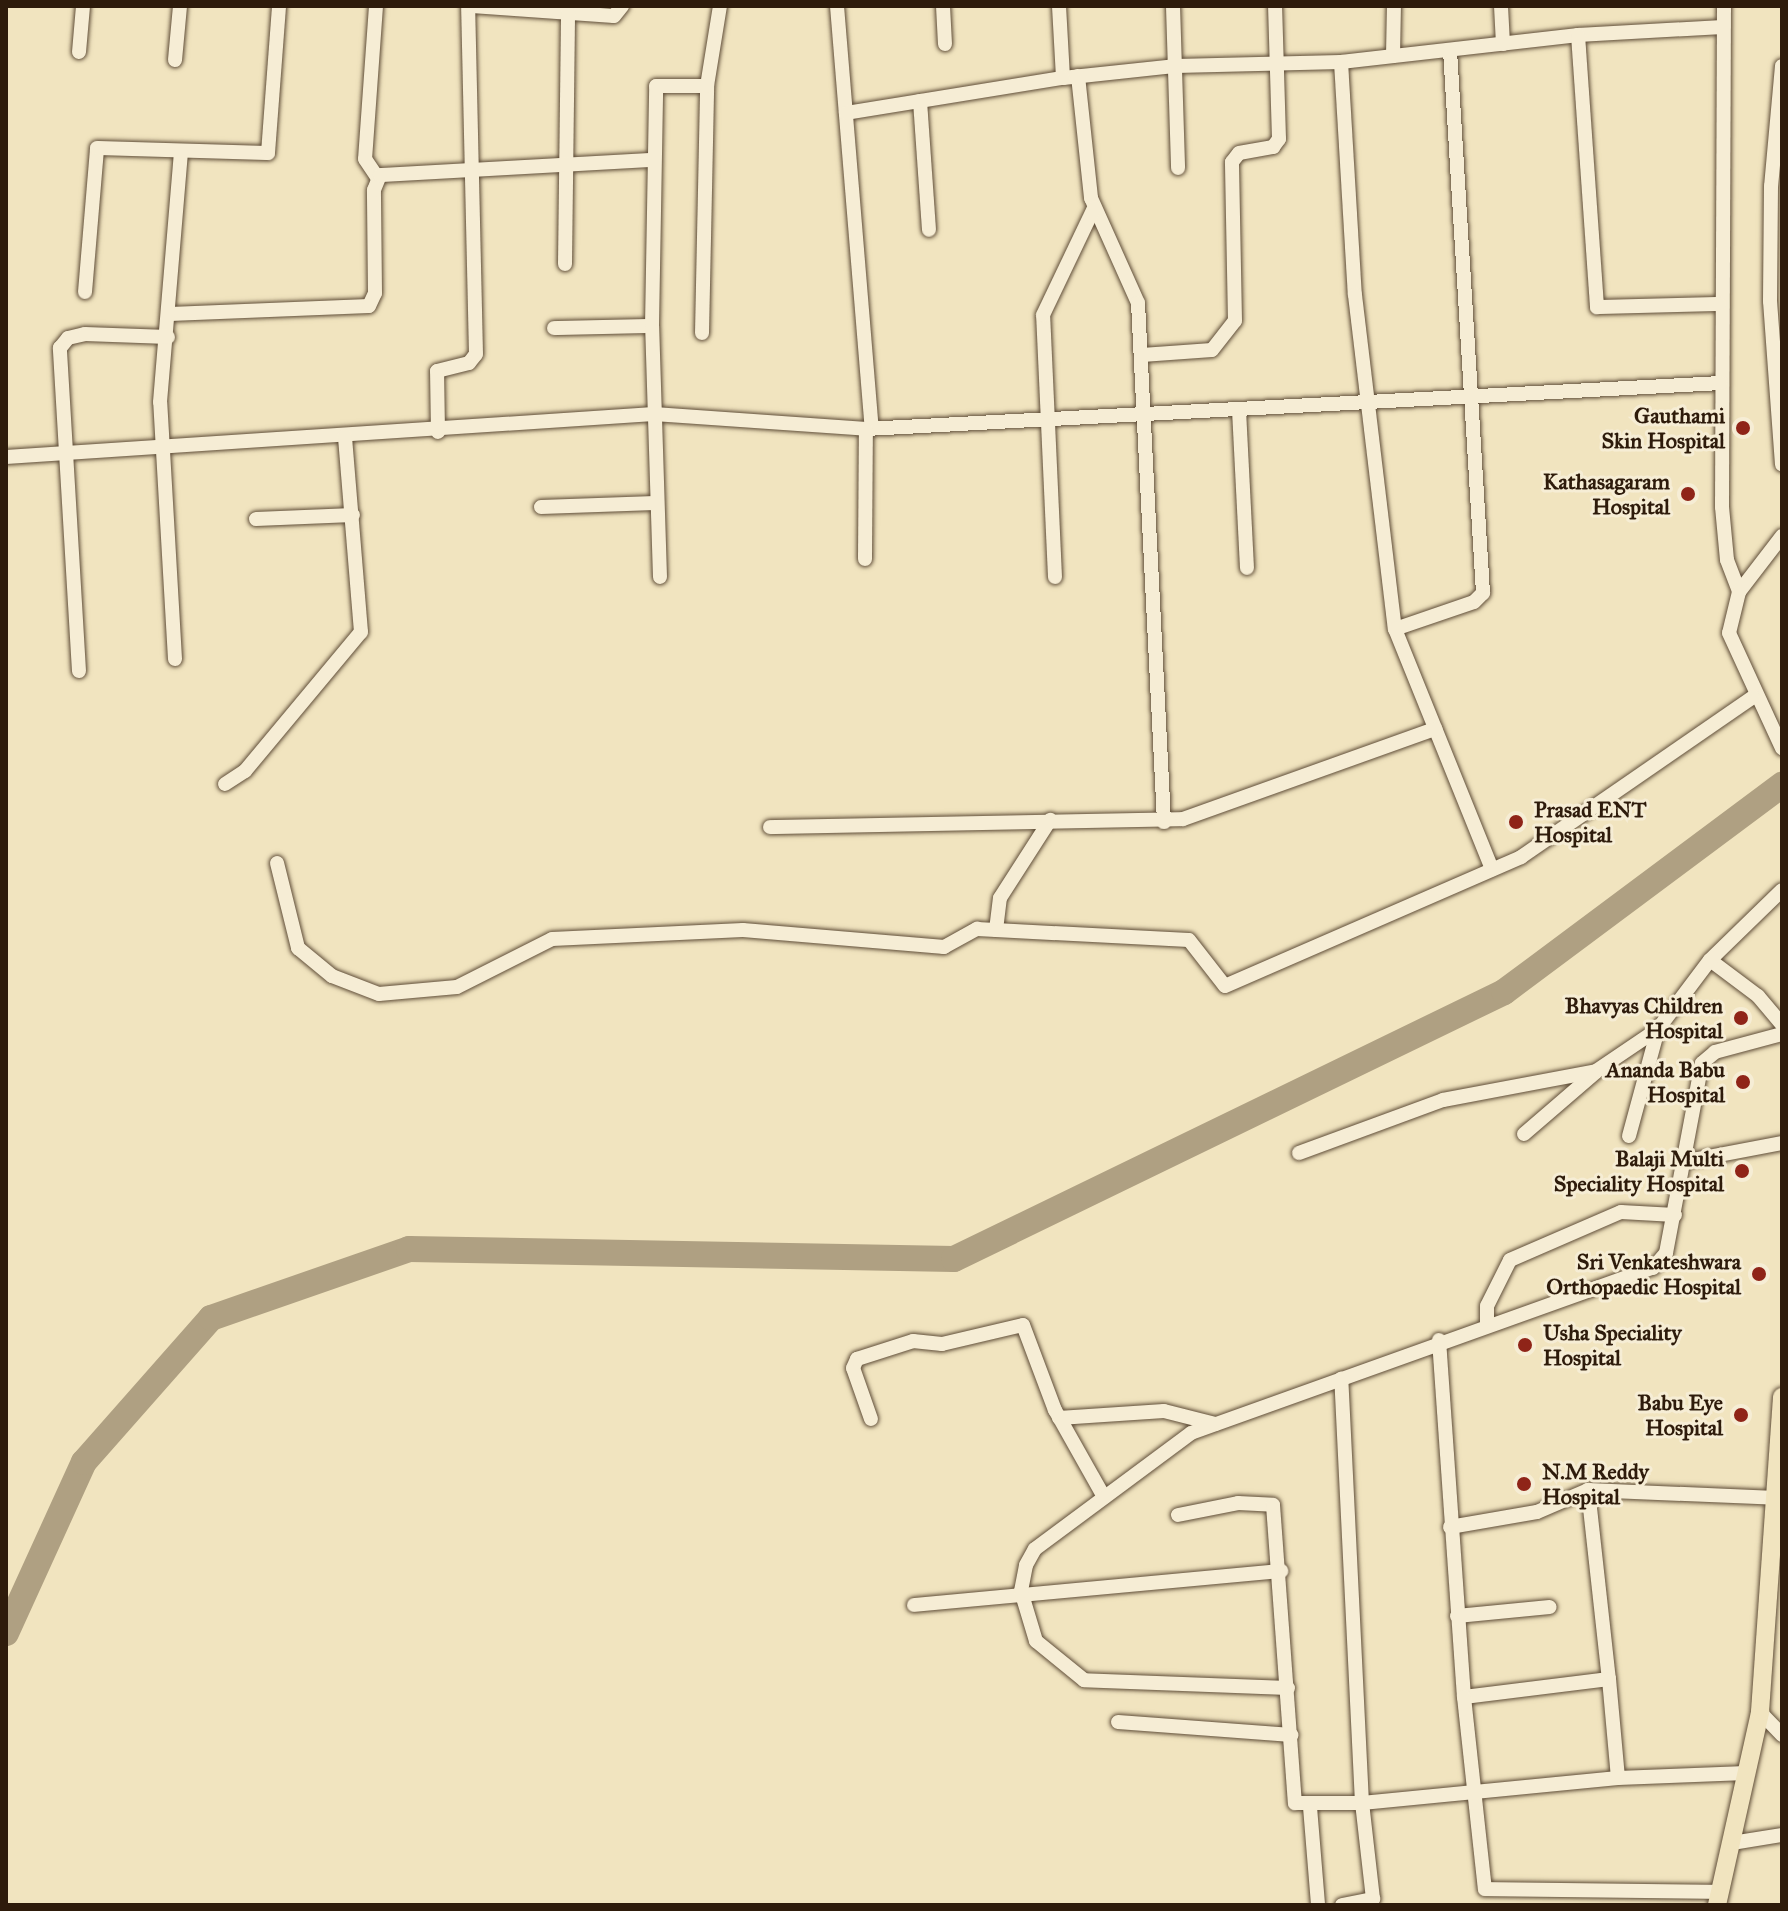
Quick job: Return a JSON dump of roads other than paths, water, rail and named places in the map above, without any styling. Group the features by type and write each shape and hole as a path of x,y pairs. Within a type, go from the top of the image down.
{"main road":[{"path":"1719,1898 1760,1712 1782,1397"}],"street":[{"path":"79,52 83,6"},
{"path":"175,60 180,6"},
{"path":"85,292 93,152 100,147 181,153 268,153 279,6"},
{"path":"170,314 369,306 375,293 377,177 365,159 376,6"},
{"path":"438,432 437,371 469,363 476,354 470,170 470,6 614,16 622,6"},
{"path":"702,333 707,86 720,6"},
{"path":"837,6 869,429 865,559"},
{"path":"943,6 945,44"},
{"path":"1059,6 1094,208 1132,282 1142,355 1164,822"},
{"path":"1173,6 1178,168"},
{"path":"1142,355 1212,350 1232,328 1232,162 1239,153 1278,144 1273,64 1275,6"},
{"path":"1393,56 1394,6"},
{"path":"1501,6 1503,44"},
{"path":"1724,6 1719,304 1723,537 1739,592"},
{"path":"565,264 568,14"},
{"path":"846,113 1070,77 1176,66 1341,62 1578,35 1723,27"},
{"path":"1578,35 1597,307 1719,304"},
{"path":"1395,629 1474,602 1483,593 1467,396 1450,50"},
{"path":"1341,62 1367,402 1395,629 1492,869"},
{"path":"1782,66 1771,186 1770,301 1782,465"},
{"path":"660,577 655,503 652,326 652,160 656,86 707,86"},
{"path":"920,101 929,230"},
{"path":"175,659 162,447 181,153"},
{"path":"377,177 564,163 652,160"},
{"path":"1055,577 1051,423 1043,315 1094,208"},
{"path":"554,328 652,326"},
{"path":"79,671 63,342 85,334 168,337"},
{"path":"6,457 438,432 654,414 869,429 1051,423 1721,383"},
{"path":"1239,410 1247,568"},
{"path":"225,784 245,771 361,632 345,437"},
{"path":"541,507 655,503"},
{"path":"256,519 353,515"},
{"path":"1781,541 1739,592 1729,633 1753,697 1782,748"},
{"path":"277,863 298,948 332,976 379,994 457,987 552,939 743,930 944,947 966,932 996,930 1189,940 1225,986 1521,857 1753,697"},
{"path":"770,827 1050,820 1164,822 1232,805 1435,729"},
{"path":"996,930 1000,898 1050,820"},
{"path":"1524,1134 1596,1071 1658,1029 1710,960 1782,890"},
{"path":"1710,960 1758,996 1782,1025"},
{"path":"1629,1136 1658,1029"},
{"path":"1288,1688 1084,1680 1036,1641 1021,1591 1035,1549 1191,1433 1439,1340 1653,1268 1666,1253 1687,1161 1702,1063 1715,1052 1782,1034"},
{"path":"1299,1153 1443,1100 1596,1071"},
{"path":"1687,1161 1782,1143"},
{"path":"1487,1323 1491,1295 1510,1260 1621,1212 1675,1215"},
{"path":"871,1419 853,1368 857,1359 1016,1324 1028,1330 1059,1418 1104,1497"},
{"path":"1439,1340 1457,1616 1485,1889 1482,1905"},
{"path":"1341,1379 1362,1803 1373,1902 1342,1905"},
{"path":"1059,1418 1164,1411 1215,1424"},
{"path":"1450,1527 1537,1512 1588,1490 1776,1498"},
{"path":"1588,1490 1618,1778"},
{"path":"1178,1515 1238,1503 1273,1505 1281,1571 1295,1803 1310,1807 1618,1778 1746,1773"},
{"path":"914,1605 1021,1591 1281,1571"},
{"path":"1457,1616 1550,1607"},
{"path":"1464,1697 1609,1679"},
{"path":"1760,1712 1782,1735"},
{"path":"1118,1722 1292,1735"},
{"path":"1310,1807 1318,1905"},
{"path":"1732,1843 1782,1835"},
{"path":"1485,1889 1719,1898"}],"waterway":[{"path":"6,1633 84,1462 211,1318 409,1249 954,1259 1504,992 1782,785"}],"place":[{"name":"Gauthami Skin Hospital","path":"1743,428"},
{"name":"Kathasagaram Hospital","path":"1688,494"},
{"name":"Prasad ENT Hospital","path":"1516,822"},
{"name":"Bhavyas Children Hospital","path":"1741,1018"},
{"name":"Ananda Babu Hospital","path":"1743,1082"},
{"name":"Balaji Multi Speciality Hospital","path":"1742,1171"},
{"name":"Sri Venkateshwara Orthopaedic Hospital","path":"1759,1274"},
{"name":"Usha Speciality Hospital","path":"1525,1345"},
{"name":"Babu Eye Hospital","path":"1741,1415"},
{"name":"N.M Reddy Hospital","path":"1524,1484"}]}
